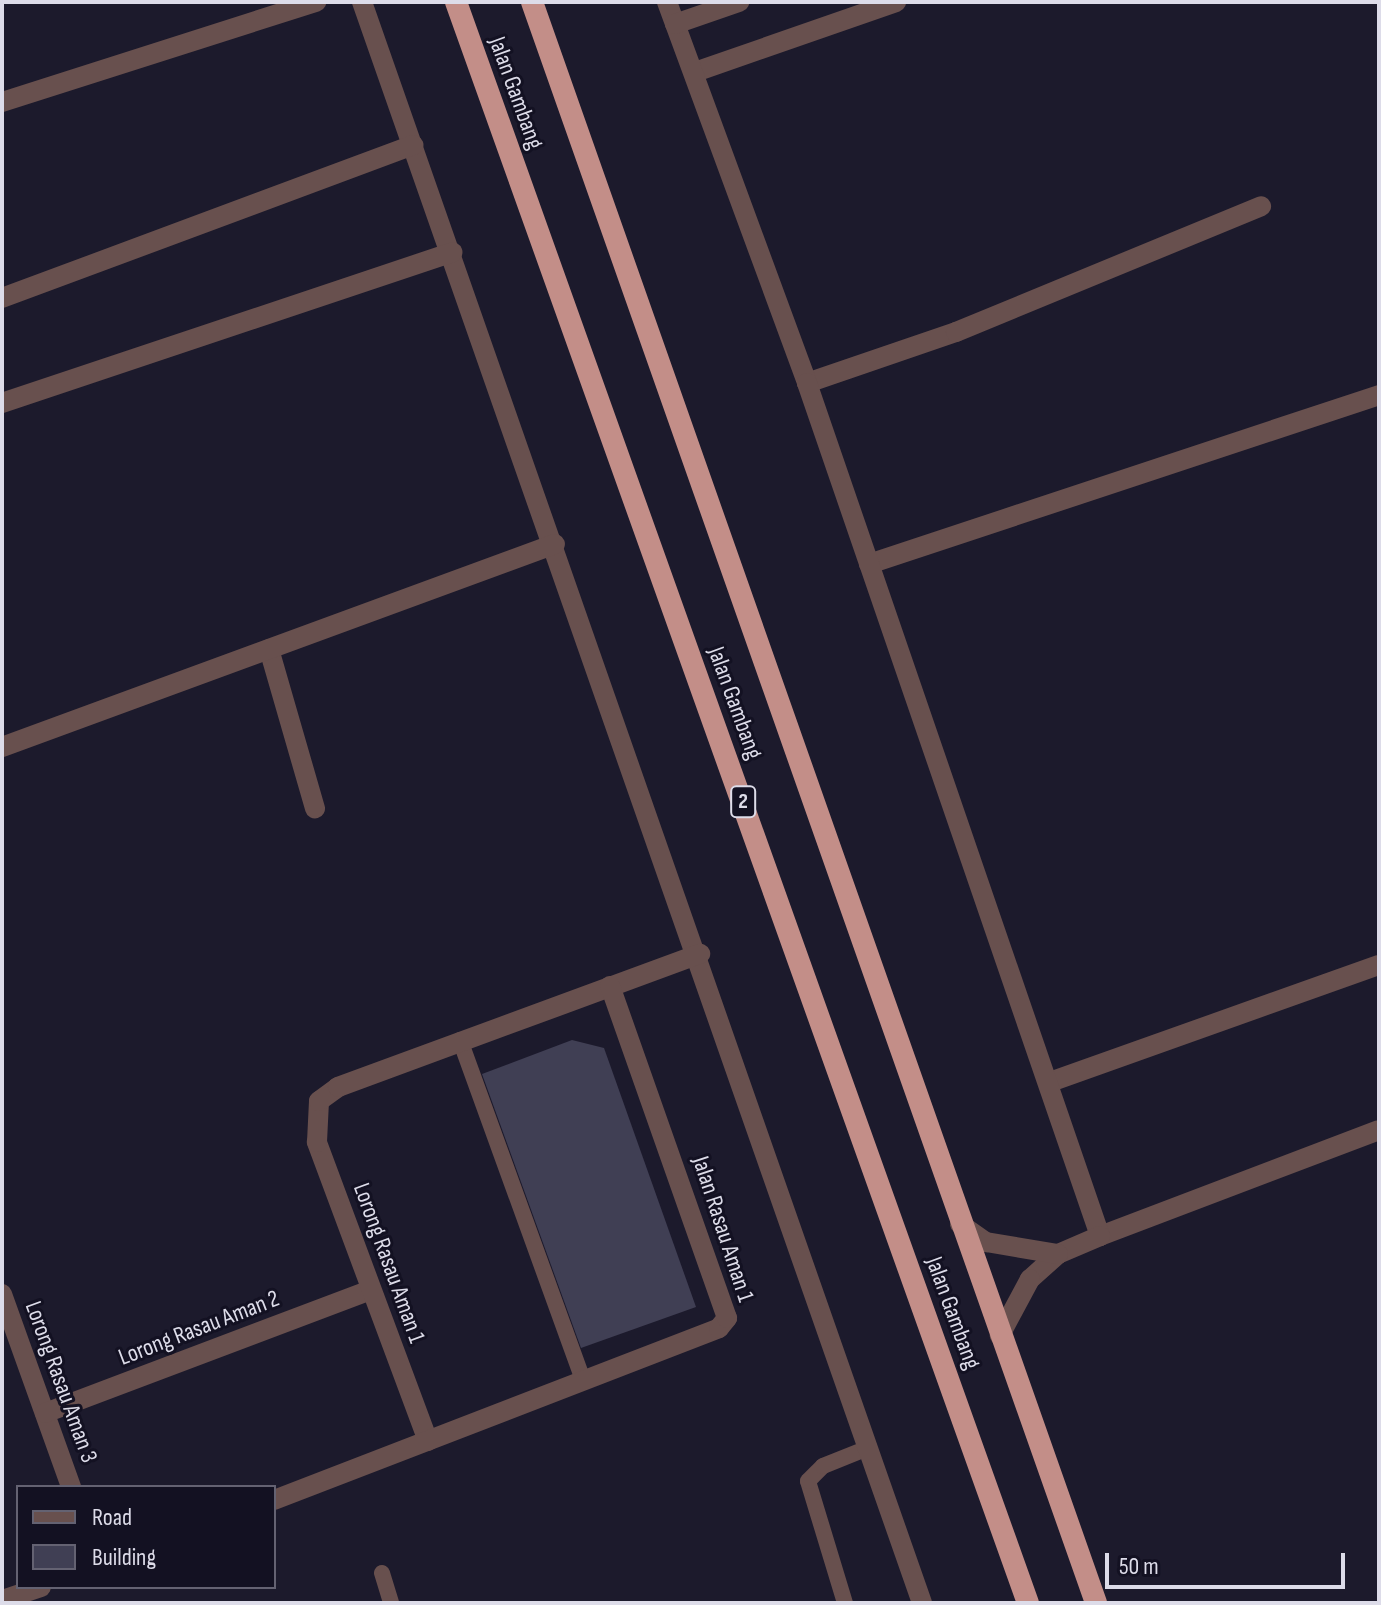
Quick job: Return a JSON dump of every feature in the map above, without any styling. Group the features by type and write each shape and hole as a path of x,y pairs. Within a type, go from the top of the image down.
{"highway":[{"name":"Jalan Gambang","path":"456,2 1028,1603"},
{"name":"Jalan Gambang","path":"532,2 1096,1603"}],"street":[{"path":"2,102 316,2"},
{"path":"362,2 700,954 922,1603"},
{"path":"667,2 807,383 1050,1082 1100,1236"},
{"path":"675,24 739,2"},
{"path":"695,72 896,2"},
{"path":"2,298 414,145"},
{"path":"807,383 956,332 1261,206"},
{"path":"2,403 452,252"},
{"path":"869,564 1379,395"},
{"path":"2,747 555,544"},
{"path":"269,649 315,808"},
{"path":"460,1040 700,954"},
{"path":"1050,1082 1379,965"},
{"name":"Jalan Rasau Aman 1","path":"276,1499 719,1328 727,1318 610,986"},
{"name":"Lorong Rasau Aman 1","path":"428,1441 317,1142 319,1101 338,1087 460,1040"},
{"path":"1000,1335 1030,1279 1058,1254 1379,1130"},
{"path":"960,1224 986,1242 1058,1254"},
{"name":"Lorong Rasau Aman 2","path":"45,1413 370,1290"},
{"name":"Lorong Rasau Aman 3","path":"2,1294 70,1485"},
{"path":"2,1600 35,1589"}],"lane":[{"path":"460,1040 583,1379"},
{"path":"845,1603 808,1481 823,1466 868,1448"},
{"path":"382,1573 391,1603"}],"building":[{"path":"572,1040 604,1048 696,1307 581,1348 482,1074"}]}
